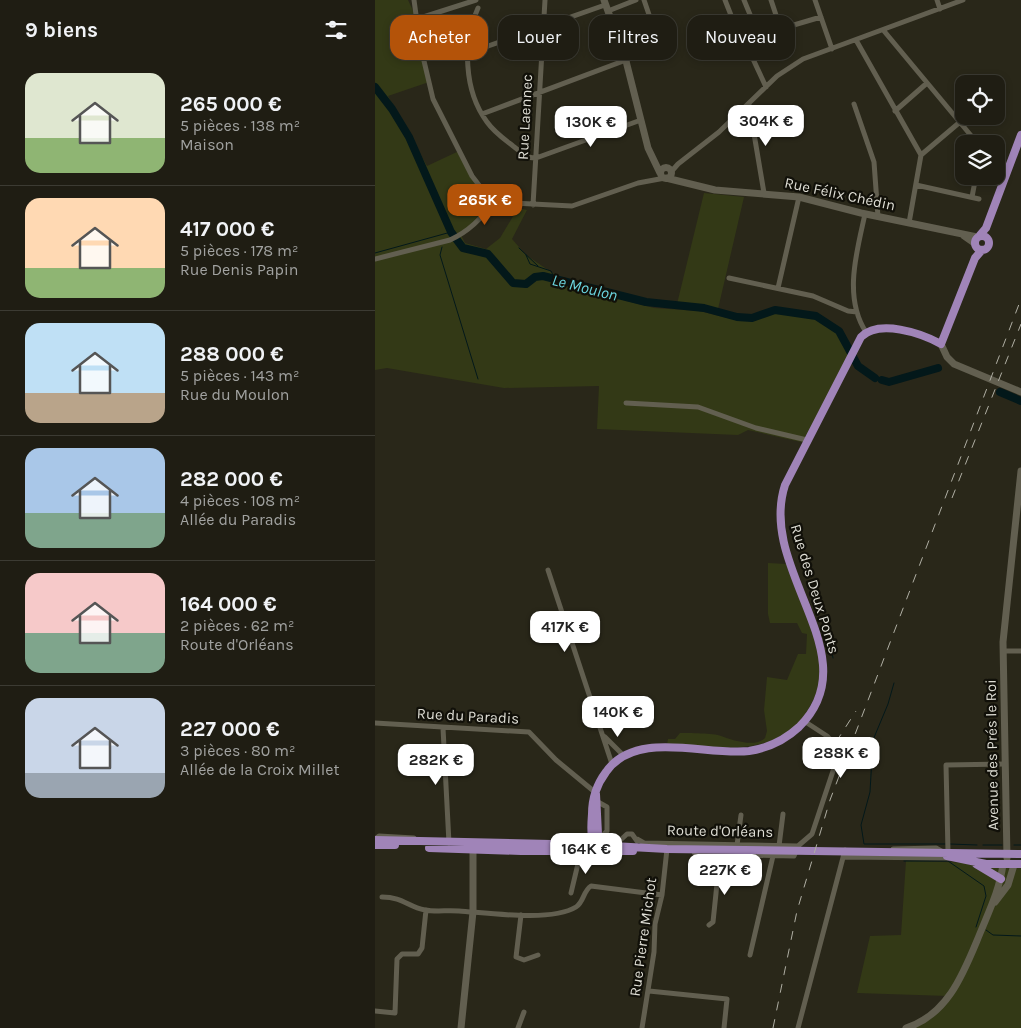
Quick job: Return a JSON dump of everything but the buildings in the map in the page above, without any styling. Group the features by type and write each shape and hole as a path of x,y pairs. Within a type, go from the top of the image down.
{"main road":[{"name":"Rue Félix Chédin","path":"605,5 626,61 654,161 666,173 680,182 715,190 799,197 878,217 964,235 979,242"},
{"path":"941,344 1021,135"},
{"path":"866,332 878,328 915,332 941,344 947,357 954,364 1021,392"},
{"name":"Rue des Deux Ponts","path":"597,794 611,765 623,755 648,748 737,751 758,749 784,739 804,721 813,709 820,693 824,663 820,644 783,545 779,520 785,485 855,345 866,332"},
{"name":"Avenue des Prés le Roi","path":"990,908 1006,859 1003,651 1021,475"},
{"path":"597,794 598,834 594,845 602,852"},
{"name":"Route d'Orléans","path":"375,839 449,841 472,847 536,844 614,846 638,843 664,849"},
{"name":"Route d'Orléans","path":"375,845 472,847 521,851 602,852 691,848 812,852 920,852 972,862 1006,859"},
{"name":"Route d'Orléans","path":"521,851 543,847 583,848 594,845"},
{"path":"461,1028 473,912 472,847"},
{"name":"Route d'Orléans","path":"930,853 993,854 1006,859"},
{"path":"959,858 995,861 1020,854"},
{"path":"906,1028 932,1014 956,987 990,908 1008,885 1017,864 1006,859"},
{"path":"972,862 1001,879"}],"street":[{"path":"414,0 416,15"},
{"path":"427,15 476,0"},
{"name":"Rue Laennec","path":"543,15 545,0"},
{"path":"576,15 605,5 635,0"},
{"path":"482,114 658,48 659,41 644,0"},
{"path":"725,0 743,43 766,87"},
{"path":"744,0 750,15"},
{"path":"771,0 776,15"},
{"path":"815,0 832,49"},
{"path":"937,0 940,10"},
{"path":"425,60 433,100 472,176 491,202 572,206 651,180 666,173 706,143 783,71 803,59 884,31 963,0"},
{"path":"475,15 478,8"},
{"path":"795,25 821,16"},
{"path":"884,31 955,116"},
{"path":"856,40 921,155"},
{"path":"469,60 474,95 482,114 503,138 528,158 536,158 641,120"},
{"name":"Rue Laennec","path":"533,205 540,60"},
{"path":"895,111 927,83"},
{"path":"749,104 764,193"},
{"path":"854,104 874,162 878,217"},
{"path":"909,223 921,155 956,125"},
{"path":"963,125 971,135"},
{"path":"915,185 979,199"},
{"path":"972,197 975,185"},
{"path":"778,288 799,197"},
{"path":"375,259 450,240 461,235 477,220 491,202"},
{"path":"865,214 853,280 857,312 866,332"},
{"path":"729,278 813,296 847,311 857,312"},
{"path":"626,403 698,407 756,428 807,440"},
{"path":"548,570 611,765"},
{"path":"1003,651 1021,651"},
{"path":"797,846 812,834 840,751 829,737 804,721"},
{"name":"Rue du Paradis","path":"375,723 529,732 556,760 597,794"},
{"path":"443,728 449,841"},
{"path":"601,730 607,742 623,755"},
{"path":"798,1028 844,850 936,848 946,852 946,765 1005,764"},
{"path":"779,846 783,814"},
{"path":"737,845 741,815"},
{"name":"Route d'Orléans","path":"614,846 627,834 638,843 797,846 794,856 695,854 691,848"},
{"name":"Rue Pierre Michot","path":"642,1028 649,991 655,924 662,895 664,849"},
{"path":"571,893 581,851"},
{"path":"709,925 713,922 720,855"},
{"path":"750,955 773,856"},
{"path":"843,857 959,858"},
{"path":"382,897 397,898 426,910 521,915 570,910 579,905 587,889 591,886 662,895"},
{"path":"375,1010 395,1013 397,959 402,954 418,954 423,948 426,910"},
{"path":"521,915 516,957 524,960 538,955"},
{"path":"649,991 727,999 724,1028"},
{"path":"518,1028 524,1012"}],"green space":[{"path":"375,0 408,0 415,15 390,15 390,60 425,60 429,82 388,96 427,166 459,151 472,176 492,202 461,235 465,243 486,249 500,238 518,208 527,210 512,239 526,255 557,276 576,281 619,299 654,308 699,311 740,321 775,310 816,316 839,331 850,351 810,444 748,430 738,435 597,429 599,386 504,388 387,368 375,370"},
{"path":"704,193 744,197 718,309 677,304"},
{"path":"768,563 786,564 818,646 821,674 817,691 810,706 795,726 779,737 762,743 744,747 724,748 667,745 668,739 675,739 680,733 713,734 750,743 761,741 765,738 767,731 764,710 767,677 787,680 798,654 806,654 807,634 802,633 797,623 770,623 768,614"},
{"path":"906,861 1021,864 1021,1028 906,1028 923,1021 948,996 857,993 870,936 901,935"}],"waterway":[{"name":"Le Moulon","path":"375,87 392,109 409,137 451,232 463,248 488,254 513,283 526,284 535,277 543,276 646,302 704,308 737,317 752,318 775,310 816,316 839,331 858,366 875,378"},
{"path":"375,253 451,232"},
{"path":"442,247 440,255 478,379"},
{"path":"519,248 538,266"},
{"path":"526,255 530,264 551,271 555,279"},
{"name":"Le Moulon","path":"882,380 889,382 938,368"},
{"name":"Le Moulon","path":"1000,392 1021,401"},
{"path":"826,619 833,658"},
{"path":"894,683 888,704 873,740 870,792 861,825 864,844 945,844"},
{"path":"950,844 977,845"},
{"path":"983,845 1002,845"},
{"path":"1014,845 1021,845"},
{"path":"904,861 948,861 984,886 986,896 976,927"},
{"path":"986,930 993,935 1021,936"}],"railway":[{"path":"773,1028 797,911 830,800 1021,299"},
{"path":"952,498 1021,324"},
{"path":"836,742 856,711"}]}
